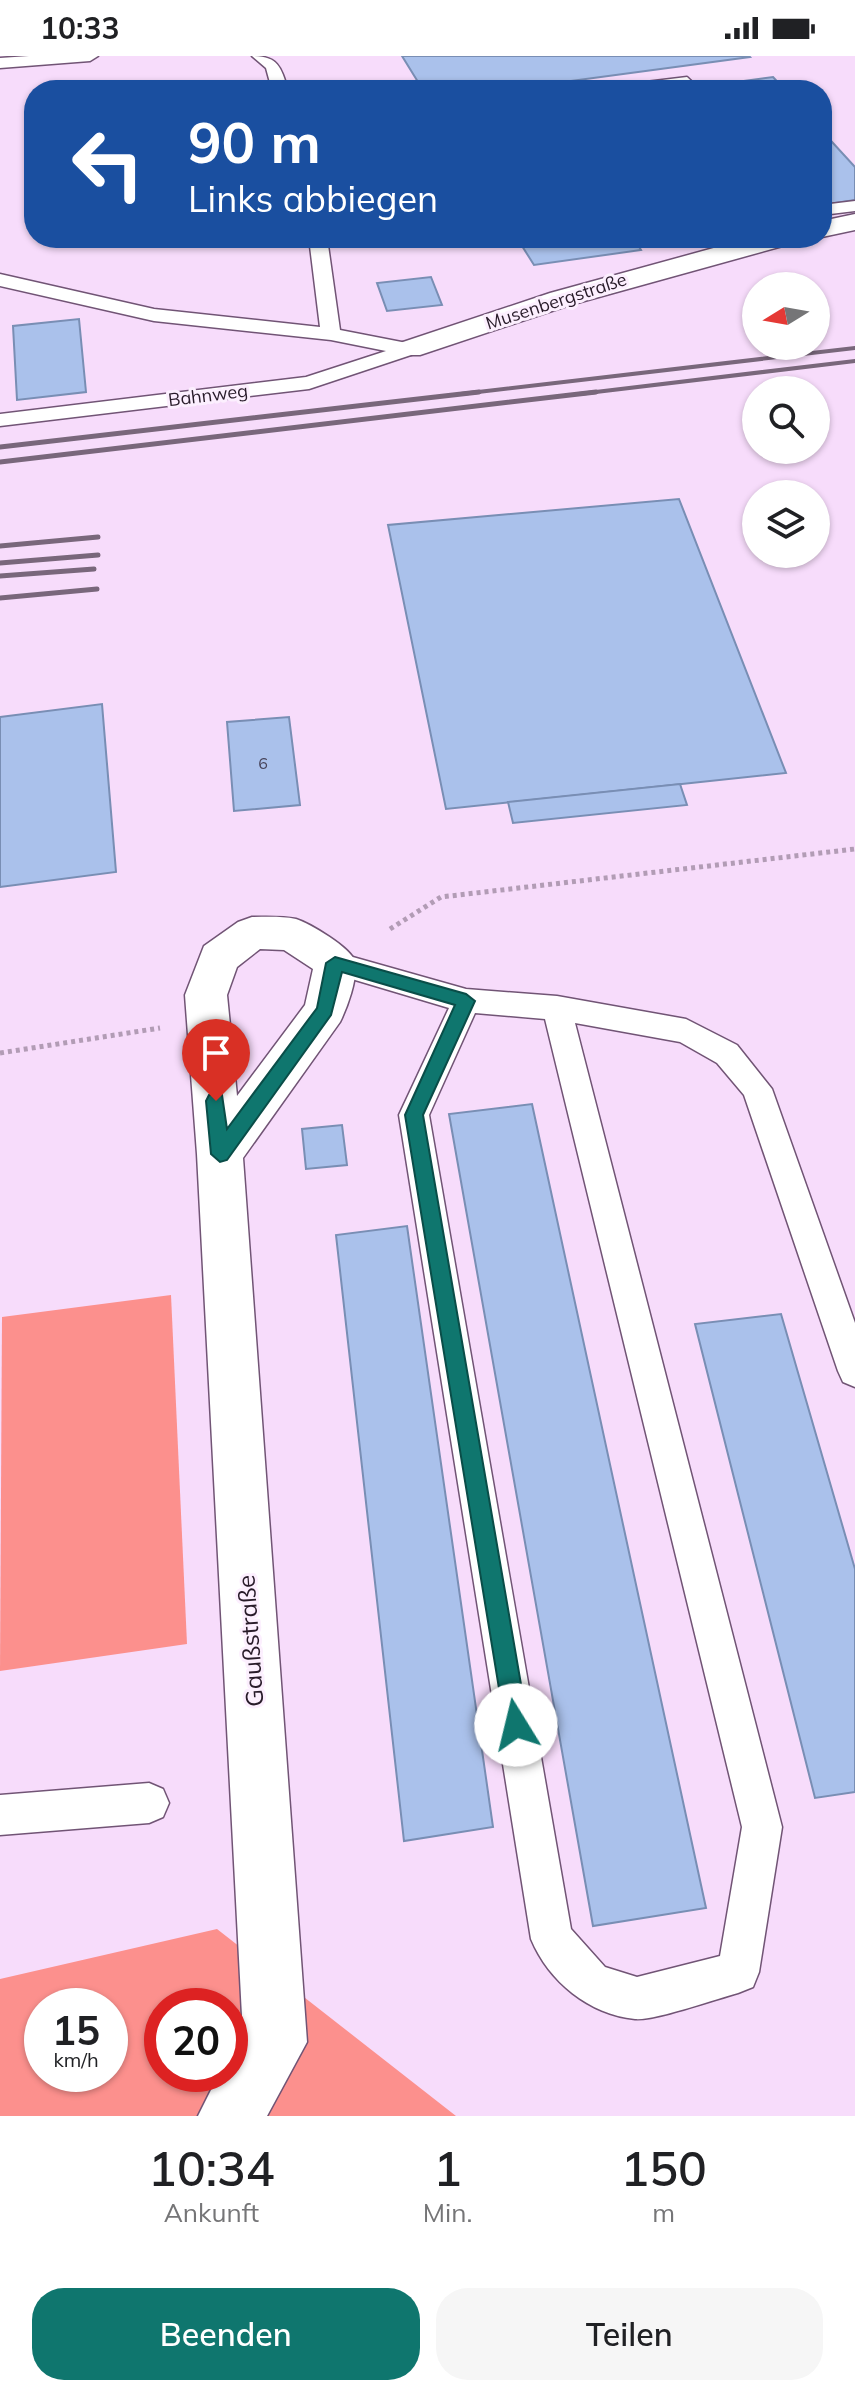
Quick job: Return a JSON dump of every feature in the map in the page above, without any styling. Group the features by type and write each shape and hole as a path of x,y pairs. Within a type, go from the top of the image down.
{"street":[{"path":"832,227 855,222"},
{"name":"Musenbergstraße","path":"410,349 560,299 744,248"},
{"name":"Gaußstraße","path":"230,2116 275,2042 220,1154 206,995 219,958 252,933 292,934 335,963"},
{"path":"220,1154 325,1010 335,963"}],"lane":[{"path":"0,63 90,56"},
{"path":"260,56 273,66 277,80"},
{"path":"832,209 855,206"},
{"path":"319,248 331,334"},
{"name":"Musenbergstraße","path":"0,280 154,315 331,334 410,349"},
{"name":"Bahnweg","path":"0,420 309,383 410,349"},
{"path":"335,963 466,1001 557,1008 686,1031 727,1054 757,1089 855,1371"},
{"path":"466,1001 414,1115 552,1939 592,1985 637,1998 738,1972 762,1827 557,1008"},
{"path":"0,1815 149,1803"}],"path":[{"path":"390,929 441,897 855,849"},
{"path":"0,1053 208,1021"}],"shaded area":[{"path":"171,1295 187,1644 0,1671 2,1317"},
{"path":"217,1929 456,2116 0,2116 0,1979"}],"building":[{"path":"402,56 750,57 578,80 417,80"},
{"path":"832,142 855,167 855,200 832,203"},
{"path":"523,248 641,250 534,265"},
{"path":"431,277 442,305 387,311 377,283"},
{"path":"79,319 86,392 17,400 13,326"},
{"path":"679,499 786,773 446,809 388,525"},
{"path":"102,704 116,872 0,887 0,717"},
{"path":"289,717 300,805 234,811 227,722"},
{"path":"680,784 687,805 513,823 508,802"},
{"path":"532,1104 706,1908 593,1926 449,1114"},
{"path":"342,1125 347,1165 306,1169 302,1129"},
{"path":"407,1226 493,1827 404,1841 336,1235"},
{"path":"781,1314 855,1569 855,1792 815,1798 695,1324"}],"railway":[{"path":"461,394 855,348"},
{"path":"581,394 855,361"},
{"path":"0,447 479,392"},
{"path":"581,394 596,392"},
{"path":"0,462 581,394"},
{"path":"0,546 98,537"},
{"path":"0,563 98,555"},
{"path":"0,576 94,569"},
{"path":"0,598 97,589"}],"route":[{"path":"216,1101 220,1154 325,1010 335,963 466,1001 414,1115 516,1725"}]}
